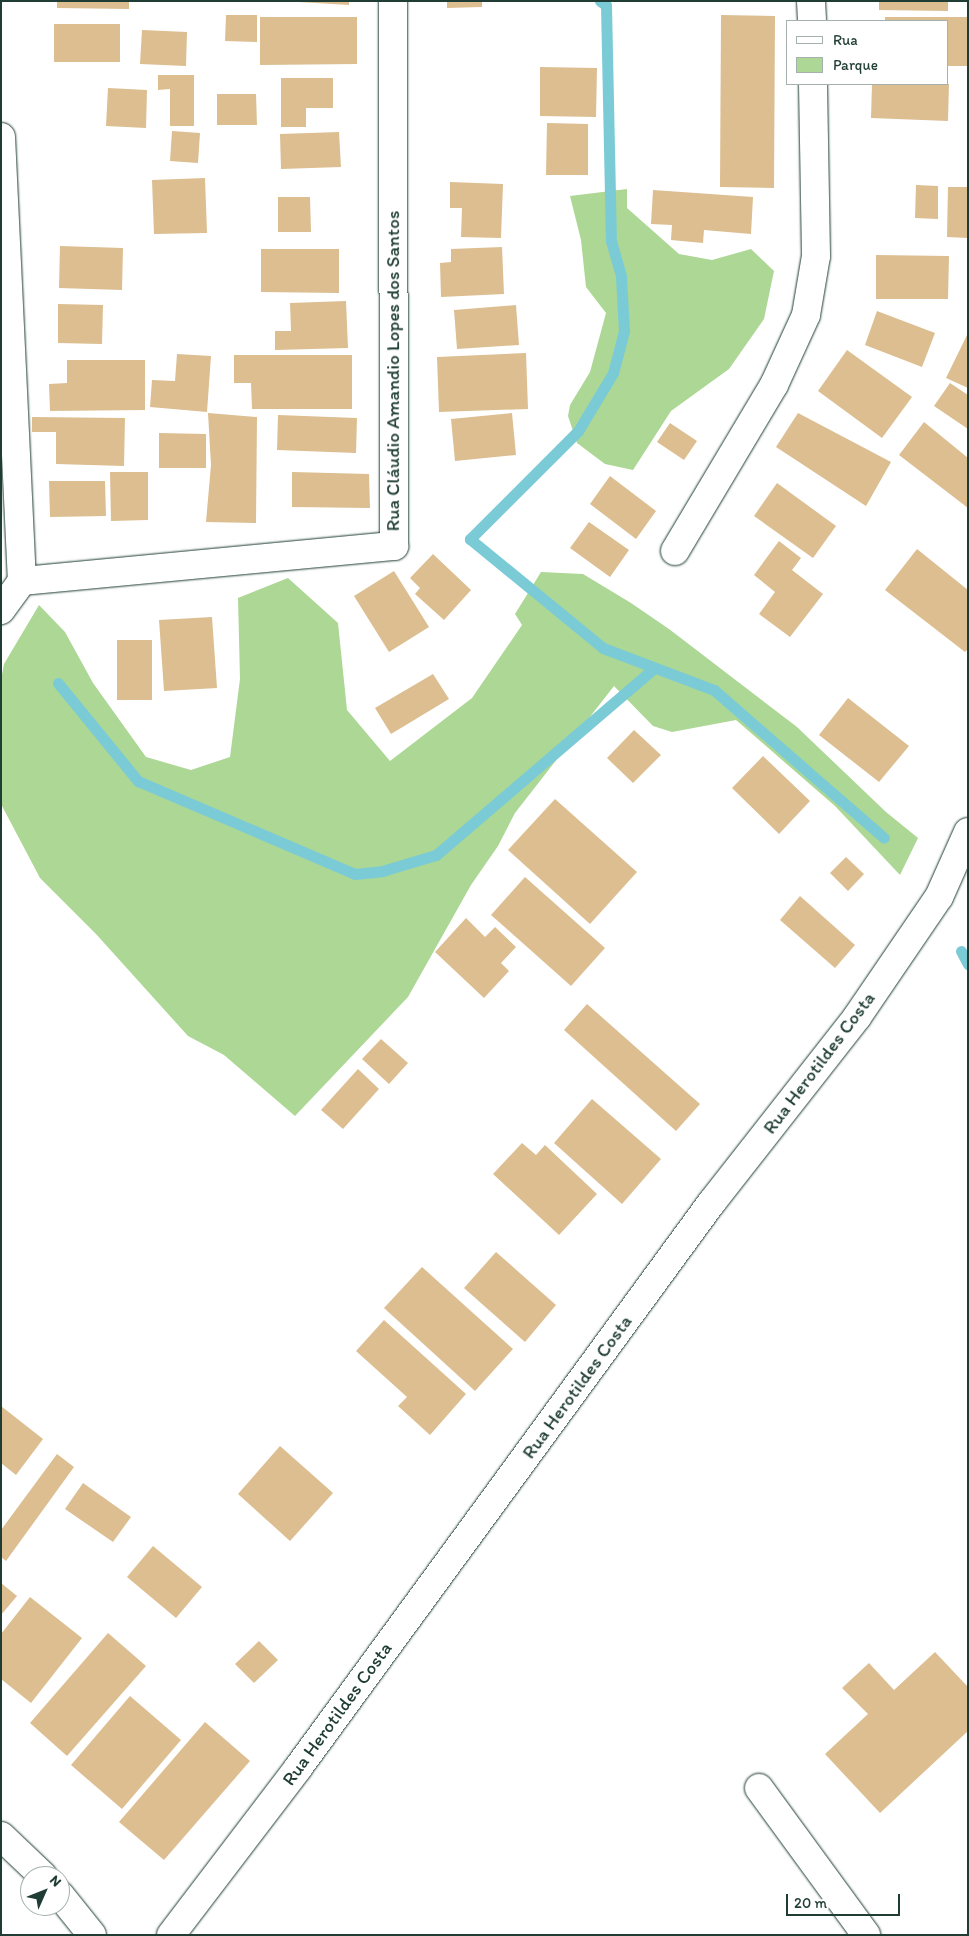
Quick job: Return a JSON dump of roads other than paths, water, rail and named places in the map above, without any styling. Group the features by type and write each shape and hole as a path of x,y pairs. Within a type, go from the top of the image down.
{"street":[{"name":"Rua Cláudio Amandio Lopes dos Santos","path":"22,581 394,546 393,1"},
{"path":"811,1 812,20"},
{"path":"675,551 774,385 806,315 816,256 813,85"},
{"path":"1,137 22,581 1,610"},
{"name":"Rua Herotildes Costa","path":"171,1935 298,1768 712,1202 857,1017 939,897 968,832"},
{"path":"759,1788 866,1935"},
{"path":"1,1836 32,1866"},
{"path":"70,1908 92,1935"}],"waterway":[{"path":"600,1 606,5 611,241 621,277 624,331 613,373 578,431 470,539 603,648 714,690 884,838"},
{"path":"58,683 138,781 355,874 382,871 436,855 654,668"},
{"path":"961,951 968,964"}]}
